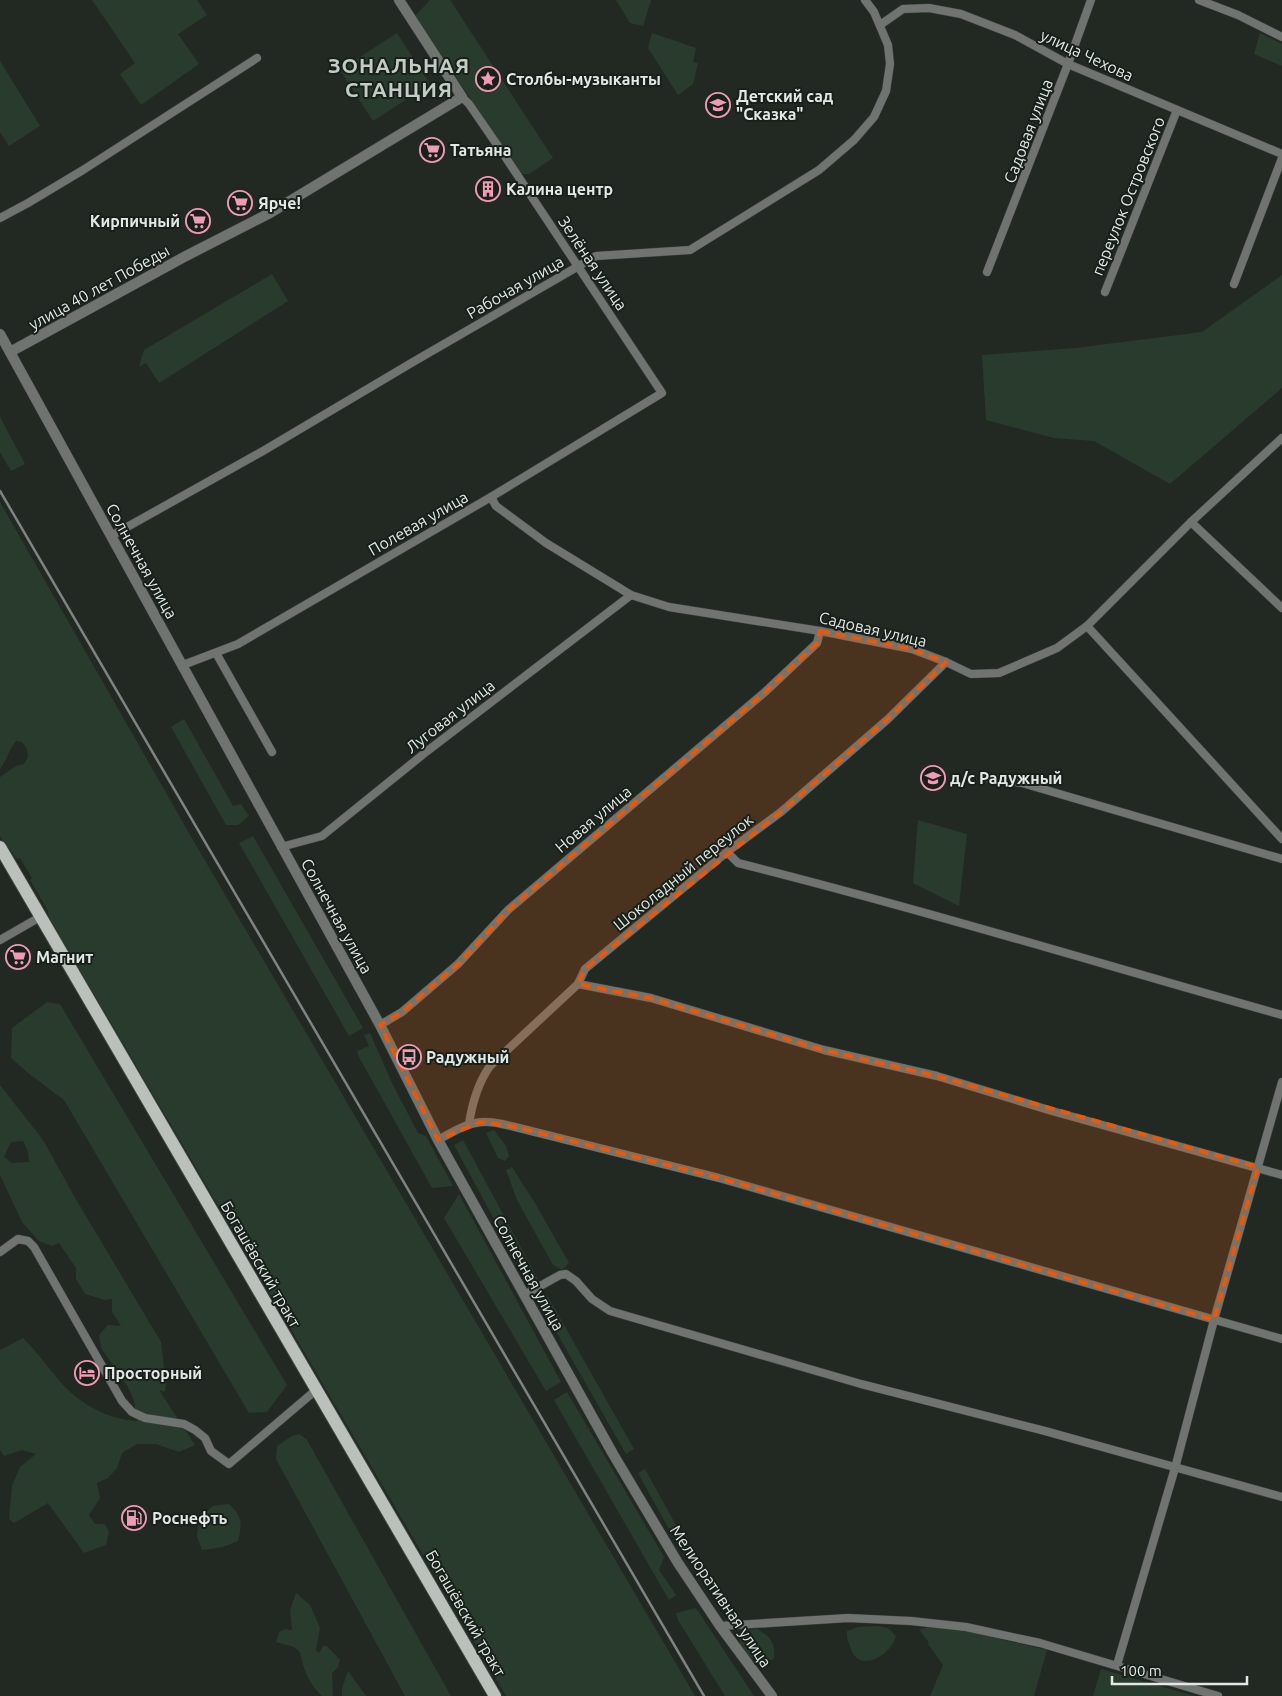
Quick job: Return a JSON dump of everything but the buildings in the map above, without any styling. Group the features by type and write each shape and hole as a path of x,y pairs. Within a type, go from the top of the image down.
{"main road":[{"name":"Богашёвский тракт","path":"0,847 496,1696"}],"street":[{"name":"Зелёная улица","path":"399,0 462,97 469,104 662,393"},
{"name":"Рабочая улица","path":"111,536 263,451 596,256 690,250 819,170 854,140 874,117 886,91 890,64 888,45 880,25 865,0"},
{"name":"Садовая улица","path":"987,272 1092,0"},
{"path":"1199,0 1238,15 1282,38"},
{"name":"улица Чехова","path":"880,25 903,9 929,8 961,14 1014,35 1068,64 1282,154"},
{"path":"0,218 82,170 257,58"},
{"name":"улица 40 лет Победы","path":"10,352 184,257 270,214 462,97"},
{"name":"переулок Островского","path":"1105,292 1177,110"},
{"path":"1234,284 1282,158"},
{"name":"Солнечная улица","path":"0,334 380,1026 438,1140 647,1513"},
{"name":"Полевая улица","path":"182,665 238,644 491,497 662,393"},
{"name":"Садовая улица","path":"491,497 496,506 546,543 631,595 669,607 820,631 912,649 971,674 999,673 1057,648 1087,626 1191,522 1282,438"},
{"path":"1191,522 1282,608"},
{"name":"Луговая улица","path":"281,847 322,836 426,752 631,595"},
{"path":"1087,626 1282,839"},
{"name":"Новая улица","path":"380,1026 402,1012 458,964 508,910 766,692 817,643 820,631"},
{"path":"216,653 272,752"},
{"name":"Шоколадный переулок","path":"469,1124 471,1108 482,1077 490,1066 578,984 585,968 728,852 781,812 888,719 946,662"},
{"path":"987,778 1022,783 1282,859"},
{"path":"728,852 738,863 864,895 973,928 1282,1015"},
{"path":"0,940 40,917"},
{"path":"578,984 651,998 824,1050 937,1076 1052,1112 1282,1175"},
{"path":"1117,1665 1176,1468 1214,1320 1282,1082"},
{"path":"438,1140 469,1124 488,1122 515,1127 719,1178 1282,1339"},
{"path":"0,1252 18,1239 28,1241 39,1256 122,1401 132,1412 145,1418 184,1424 205,1438 211,1451 229,1464 316,1390"},
{"path":"524,1295 560,1275 566,1274 576,1281 592,1299 610,1311 861,1384 1045,1430 1282,1497"},
{"name":"Мелиоративная улица","path":"647,1513 720,1626 772,1696"},
{"path":"720,1626 827,1618 911,1621 966,1627 1015,1636 1218,1696"}],"highlighted area":[{"path":"820,631 912,649 946,662 888,719 781,812 585,969 578,984 651,998 824,1050 937,1076 1258,1167 1214,1320 719,1178 515,1127 481,1122 438,1140 380,1025 402,1012 458,964 508,910 765,692 817,643"}],"green space":[{"path":"92,0 197,0 207,15 178,34 199,64 141,105 120,74 135,63"},
{"path":"430,0 450,0 553,158 529,174 521,174 415,16"},
{"path":"616,0 651,0 643,26 630,23"},
{"path":"397,33 430,84 373,121 340,70"},
{"path":"652,33 696,48 693,62 698,63 693,84 678,95 648,48"},
{"path":"1260,33 1282,44 1282,66 1254,54"},
{"path":"0,61 40,126 9,146 0,132"},
{"path":"272,274 288,301 159,383 146,363 139,367 144,350"},
{"path":"1282,275 1282,388 1170,484 1094,441 1054,438 986,420 982,355 1075,348 1202,332"},
{"path":"0,417 25,464 11,471 0,452"},
{"path":"0,502 193,840 695,1696 506,1696 49,917 47,909 30,880 32,878 20,858 17,859 0,836 0,777 16,766 24,764 28,757 27,749 22,742 16,741 0,769"},
{"path":"184,719 233,806 241,804 249,816 238,825 226,825 171,727"},
{"path":"918,820 967,834 959,906 913,883"},
{"path":"253,836 363,1028 349,1036 239,843"},
{"path":"47,1002 60,1004 287,1385 267,1412 249,1413 64,1100 11,1058 12,1028"},
{"path":"370,1033 392,1083 418,1133 426,1136 453,1186 432,1188 359,1057 357,1051 369,1046 364,1035"},
{"path":"0,1085 43,1140 161,1342 166,1384 165,1392 159,1390 195,1445 179,1452 156,1444 137,1444 122,1453 117,1468 108,1478 97,1483 100,1498 89,1515 95,1524 105,1524 109,1532 106,1545 84,1553 48,1503 14,1523 9,1519 12,1486 20,1467 36,1454 22,1450 4,1456 0,1450 0,1350 23,1338 64,1386 79,1399 97,1410 117,1418 137,1421 134,1401 128,1387 101,1348 99,1335 108,1325 121,1326 112,1312 112,1299 105,1300 85,1294 76,1279 76,1268 59,1243 52,1246 39,1241 22,1222 0,1175","holes":["23,1141 28,1152 29,1162 12,1163 4,1157 11,1142"]},
{"path":"494,1130 506,1146 509,1156 505,1161 498,1158 486,1133"},
{"path":"463,1140 538,1279 529,1284 454,1145"},
{"path":"512,1167 569,1263 562,1270 553,1265 517,1200 506,1170"},
{"path":"459,1194 561,1382 546,1391 444,1218"},
{"path":"547,1295 634,1449 626,1454 538,1300"},
{"path":"567,1392 664,1557 659,1570 676,1595 669,1600 554,1400"},
{"path":"299,1434 307,1440 451,1696 405,1696 276,1459 277,1446 292,1436"},
{"path":"645,1469 677,1527 670,1531 638,1473"},
{"path":"229,1504 237,1513 240,1521 238,1541 223,1547 202,1550 197,1536 199,1518 213,1506"},
{"path":"296,1593 310,1605 320,1628 316,1650 319,1653 323,1646 327,1646 340,1660 338,1667 332,1673 333,1696 322,1696 310,1681 300,1652 294,1647 276,1642 279,1632 285,1629 292,1630 290,1610"},
{"path":"696,1608 754,1696 725,1696 678,1620 676,1613"},
{"path":"879,1626 888,1628 896,1636 893,1643 881,1656 866,1661 859,1659 854,1655 848,1640 847,1631 858,1627"},
{"path":"930,1627 992,1635 1003,1640 1047,1650 1034,1696 930,1696 943,1665 919,1629"},
{"path":"757,1629 766,1635 773,1644 774,1658 772,1660 754,1659 742,1650 740,1645 741,1636 750,1630"},
{"path":"1101,1669 1194,1696 1093,1696"},
{"path":"348,1671 366,1696 342,1696 342,1688"}],"railway":[{"path":"0,491 704,1696"}],"place":[{"name":"Столбы-музыканты","path":"488,79"},
{"name":"Детский сад \"Сказка\"","path":"718,105"},
{"name":"Татьяна","path":"432,150"},
{"name":"Калина центр","path":"488,189"},
{"name":"Ярче!","path":"240,203"},
{"name":"Кирпичный","path":"198,221"},
{"name":"д/с Радужный","path":"933,778"},
{"name":"Магнит","path":"18,957"},
{"name":"Радужный","path":"409,1057"},
{"name":"Просторный","path":"87,1373"},
{"name":"Роснефть","path":"134,1518"}],"district":[{"name":"ЗОНАЛЬНАЯ СТАНЦИЯ","path":"399,77"}]}
